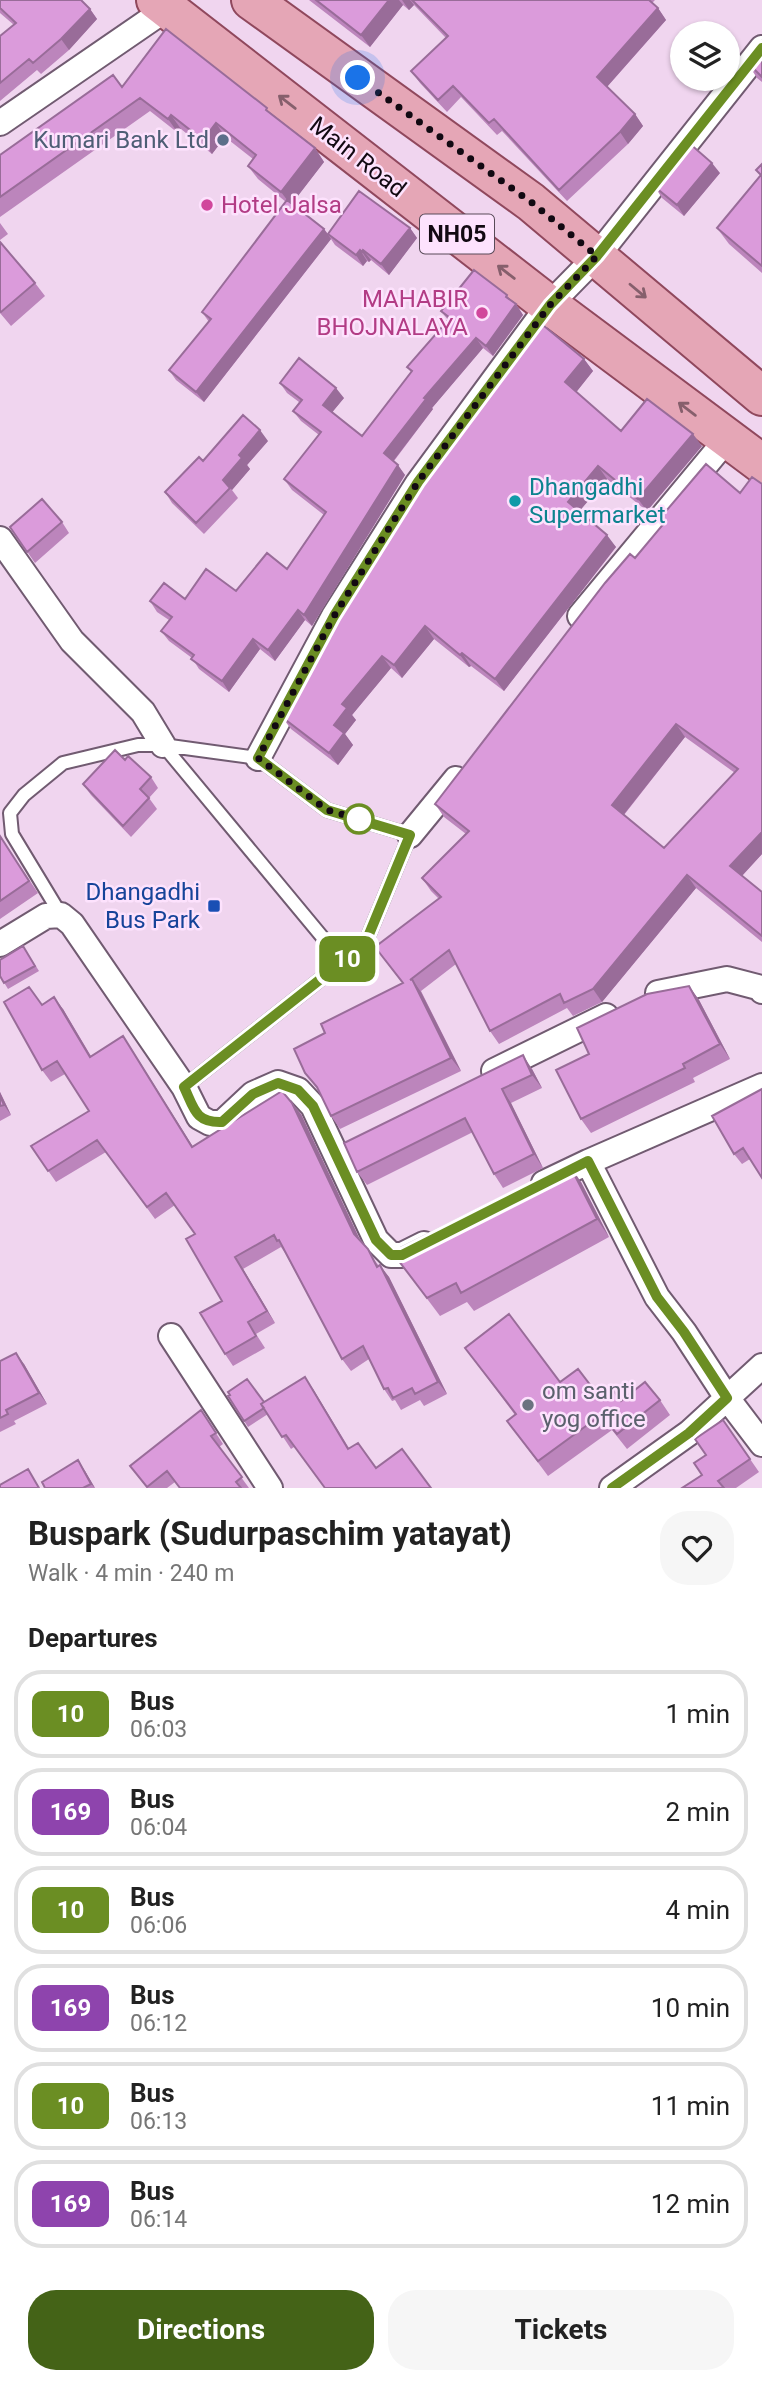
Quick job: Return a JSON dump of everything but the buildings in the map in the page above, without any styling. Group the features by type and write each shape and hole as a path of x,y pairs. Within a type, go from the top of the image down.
{"main road":[{"name":"NH05","path":"250,0 531,202 762,396"},
{"name":"Main Road","path":"165,3 550,305 762,464"}],"street":[{"path":"0,123 165,3"},
{"path":"258,758 334,616 418,482 550,305 597,256 762,48"},
{"path":"569,630 727,439"},
{"path":"0,540 72,641 143,712 163,745"},
{"path":"410,835 471,760"},
{"path":"0,944 46,916 61,915 72,923 184,1087 199,1117 210,1123 222,1122 253,1094 278,1083 298,1090 313,1106 376,1240 391,1255 402,1255 439,1236"},
{"path":"468,1083 652,994 727,979 761,988 762,991"},
{"path":"526,1193 588,1161 762,1086"},
{"path":"334,1149 358,1137"},
{"path":"588,1161 657,1297 762,1444"},
{"path":"171,1336 270,1488"},
{"path":"612,1488 689,1433 762,1366"}],"lane":[{"path":"61,915 12,834 10,813 24,795 63,763 138,744 258,758 327,810 410,835 365,944 184,1087"},
{"path":"163,745 343,962"}],"bus line":[{"name":"10","path":"612,1488 689,1433 727,1398 684,1332 657,1297 588,1161 402,1255 391,1255 376,1240 313,1106 298,1090 278,1083 253,1094 222,1122 210,1123 199,1117 184,1087 365,944 410,835 327,810 258,758 334,616 418,482 550,305 597,256 762,48"}],"place":[{"name":"Kumari Bank Ltd","path":"223,140"},
{"name":"Hotel Jalsa","path":"207,205"},
{"name":"MAHABIR BHOJNALAYA","path":"482,313"},
{"name":"Dhangadhi Supermarket","path":"515,501"},
{"name":"Dhangadhi Bus Park","path":"214,906"},
{"name":"om santi yog office","path":"528,1405"}],"route":[{"path":"358,78 531,202 597,256 550,305 418,482 334,616 258,758 327,810 369,822 359,819"}]}
